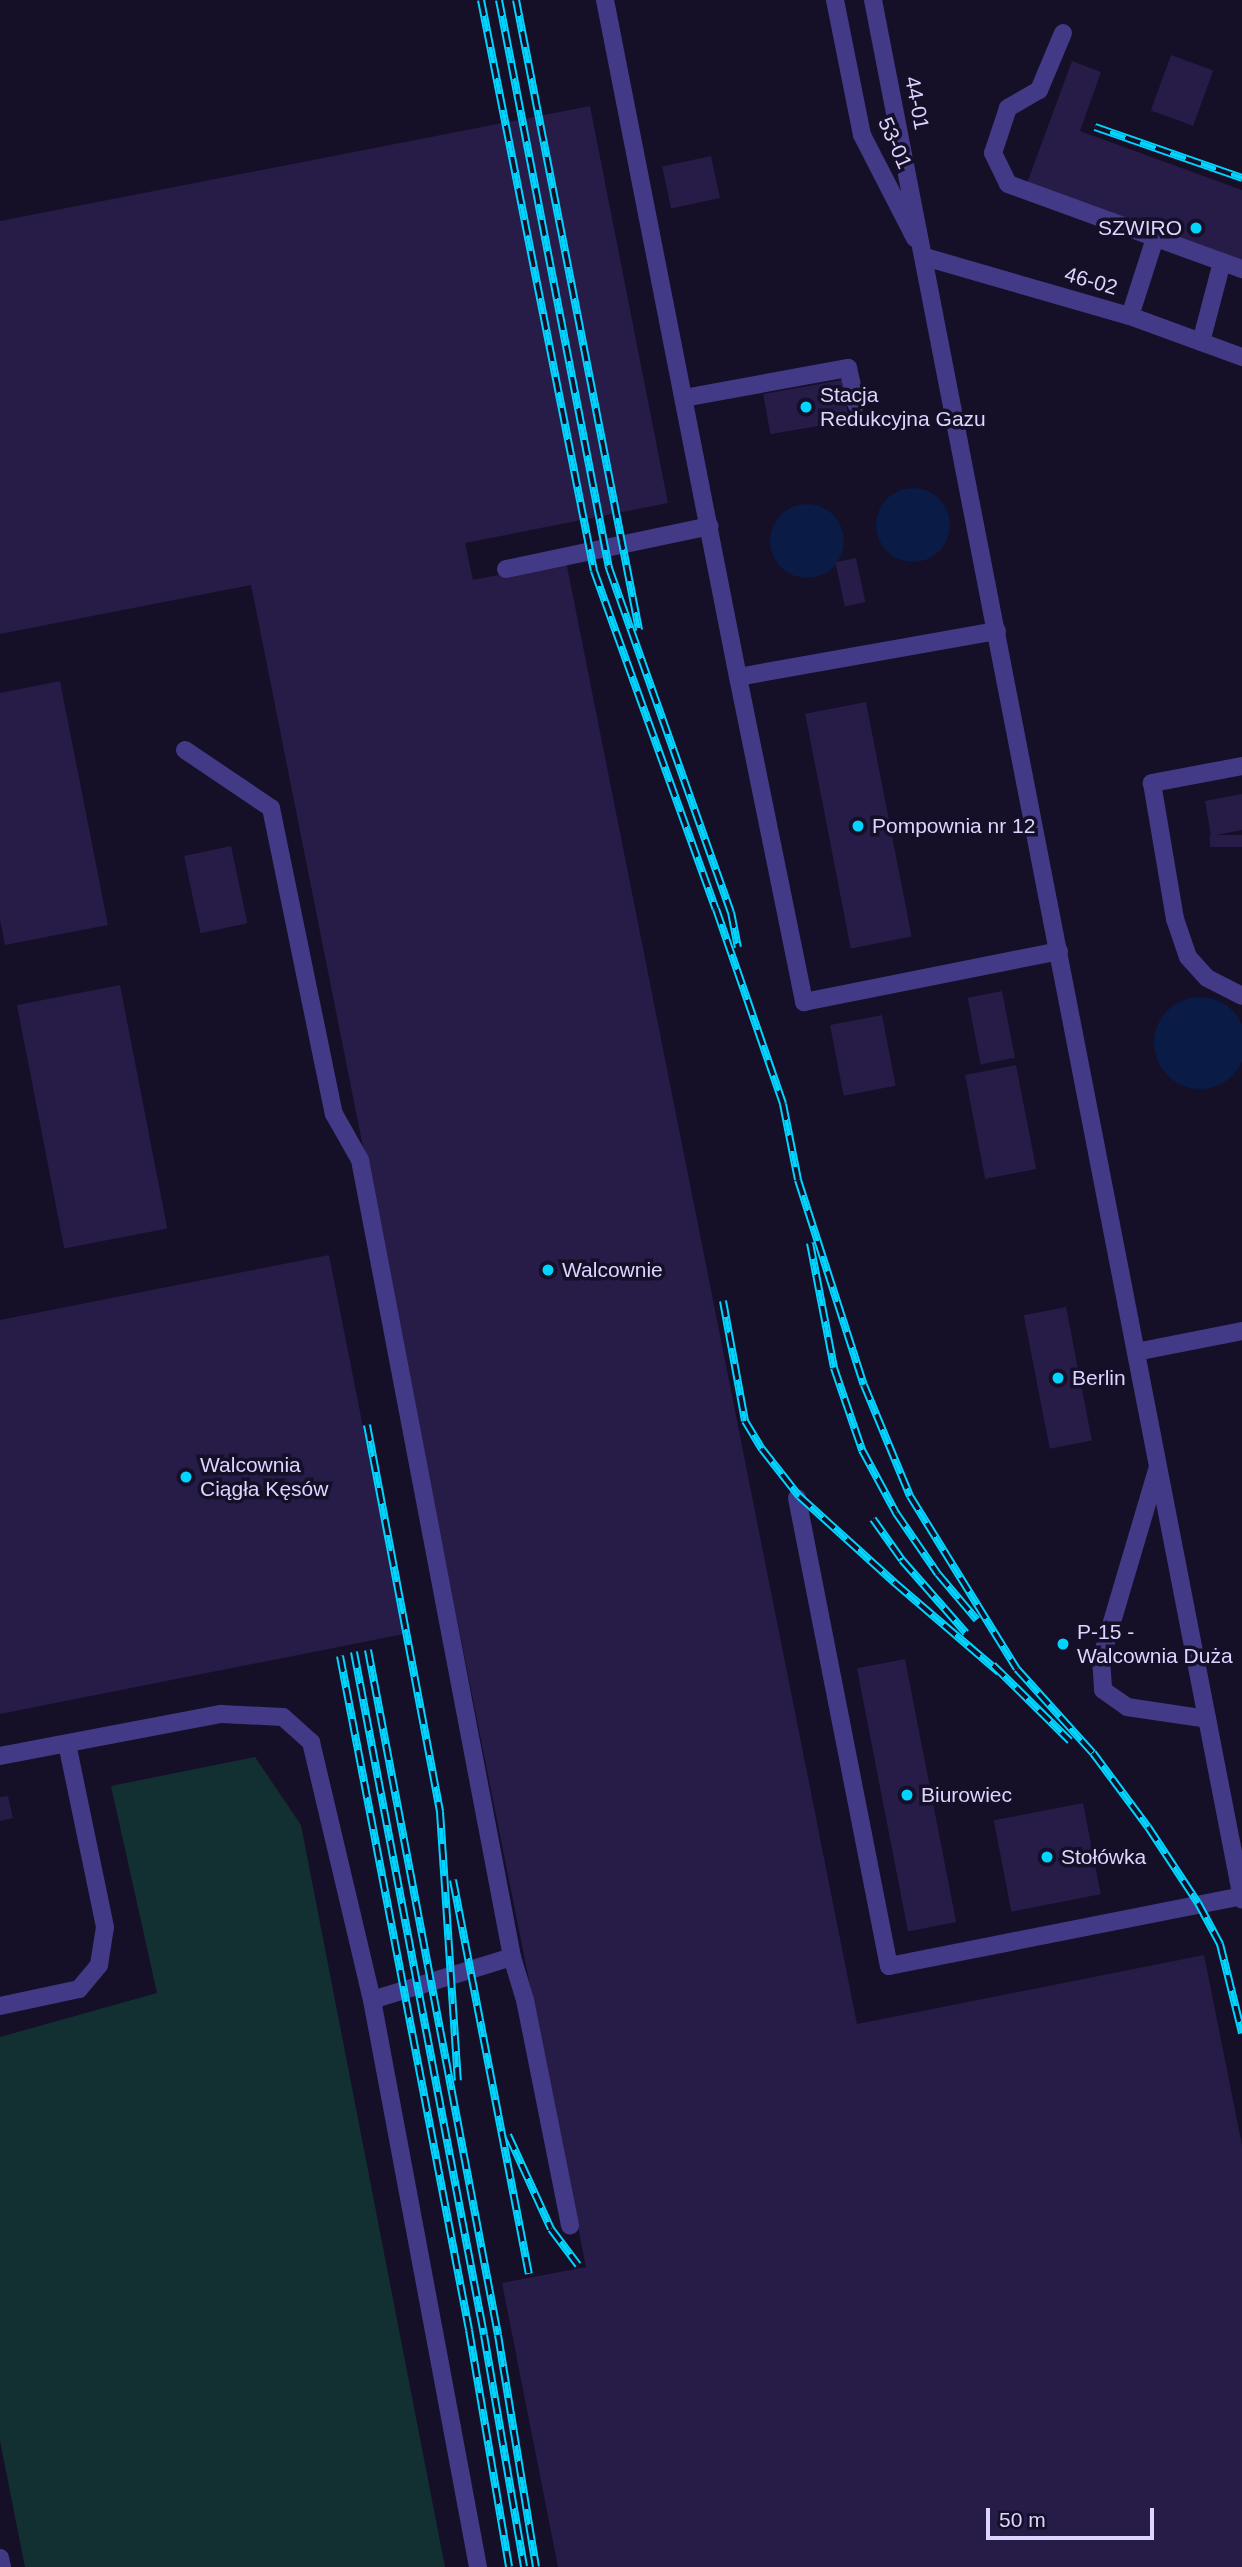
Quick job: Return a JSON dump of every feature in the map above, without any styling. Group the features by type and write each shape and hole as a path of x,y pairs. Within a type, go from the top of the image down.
{"lane":[{"path":"605,0 804,1002 1059,951"},
{"name":"53-01","path":"835,0 862,135 925,257"},
{"name":"44-01","path":"873,0 1242,1897"},
{"path":"1063,33 1038,90 1008,108 993,153 1007,184 1242,269"},
{"path":"1130,316 1154,238"},
{"name":"46-02","path":"925,257 1130,316 1242,357"},
{"path":"1201,342 1222,262"},
{"path":"684,398 848,368 856,404"},
{"path":"506,569 710,526"},
{"path":"738,677 997,631"},
{"path":"185,750 271,808 334,1114 360,1160 512,1957 525,2000 570,2226"},
{"path":"1242,766 1152,783 1175,919 1188,957 1207,978 1242,996"},
{"path":"1136,1352 1242,1331"},
{"path":"1158,1467 1101,1659 1103,1690 1127,1707 1207,1719"},
{"path":"797,1498 889,1966 1242,1897"},
{"path":"0,1756 221,1714 283,1717 311,1742 372,2000 478,2567"},
{"path":"0,2006 79,1989 99,1965 105,1927 67,1744"},
{"path":"372,2000 512,1957"},
{"path":"0,2558 2,2567"}],"green space":[{"path":"255,1757 301,1825 445,2567 25,2567 0,2441 0,2037 157,1993 111,1786"}],"water":[{"path":"913,488 927,491 939,499 947,511 950,525 947,539 939,551 927,559 913,562 899,559 887,551 879,539 876,525 879,511 887,499 899,491"},
{"path":"800,504 814,504 828,510 838,520 844,541 838,562 828,572 814,578 800,578 786,572 776,562 770,548 770,534 776,520 786,510"},
{"path":"1200,997 1217,1001 1232,1011 1242,1026 1246,1043 1242,1060 1232,1075 1217,1085 1200,1089 1183,1085 1168,1075 1158,1060 1154,1043 1158,1026 1168,1011 1183,1001"}],"building":[{"path":"1171,55 1213,70 1193,126 1151,110"},
{"name":"SZWIRO","path":"1072,61 1101,72 1080,131 1242,190 1242,262 1027,183"},
{"name":"Walcownie","path":"590,106 668,503 465,543 473,580 566,561 857,2024 1204,1955 1242,2145 1242,2567 558,2567 502,2283 586,2267 251,585 0,634 0,221"},
{"path":"711,156 720,198 671,208 662,166"},
{"name":"Stacja Redukcyjna Gazu","path":"842,380 849,420 770,434 763,394"},
{"path":"856,558 865,602 845,606 835,562"},
{"path":"60,681 108,925 5,945 0,920 0,693"},
{"name":"Pompownia nr 12","path":"866,702 912,937 851,948 805,714"},
{"path":"1242,794 1242,830 1211,836 1205,801"},
{"path":"1210,835 1242,835 1242,847 1210,847"},
{"path":"231,846 247,923 200,933 184,856"},
{"path":"120,985 167,1228 64,1248 17,1005"},
{"path":"1002,991 1015,1058 981,1064 968,998"},
{"path":"882,1015 896,1086 844,1096 830,1025"},
{"path":"1016,1065 1036,1169 985,1179 965,1075"},
{"name":"Walcownia Ciągła Kęsów","path":"329,1255 404,1634 0,1714 0,1320"},
{"name":"Berlin","path":"1066,1307 1092,1441 1050,1449 1024,1315"},
{"name":"Biurowiec","path":"905,1659 956,1922 908,1931 857,1668"},
{"path":"8,1796 13,1818 0,1821 0,1797"},
{"name":"Stołówka","path":"1083,1803 1101,1894 1011,1912 994,1820"}],"railway":[{"path":"481,0 594,571 783,1104 798,1180 864,1385 910,1496 1017,1669 1093,1753 1148,1827 1198,1903 1220,1944 1242,2033"},
{"path":"499,0 609,568 731,912 738,947"},
{"path":"516,0 639,630"},
{"path":"1095,127 1242,178"},
{"path":"810,1243 834,1368 862,1450 896,1513 938,1574 977,1620"},
{"path":"723,1301 745,1421 762,1449 799,1496 999,1672"},
{"path":"367,1425 440,1812 458,2080"},
{"path":"873,1519 902,1560 966,1633"},
{"path":"368,1650 498,2335 536,2567"},
{"path":"354,1652 484,2335 524,2567"},
{"path":"340,1656 469,2330 509,2567"},
{"path":"993,1665 1070,1741"},
{"path":"453,1880 529,2274"},
{"path":"508,2135 551,2229 578,2265"}],"place":[{"name":"SZWIRO","path":"1196,228"},
{"name":"Stacja Redukcyjna Gazu","path":"806,407"},
{"name":"Pompownia nr 12","path":"858,826"},
{"name":"Walcownie","path":"548,1270"},
{"name":"Berlin","path":"1058,1378"},
{"name":"Walcownia Ciągła Kęsów","path":"186,1477"},
{"name":"P-15 - Walcownia Duża","path":"1063,1644"},
{"name":"Biurowiec","path":"907,1795"},
{"name":"Stołówka","path":"1047,1857"}]}
